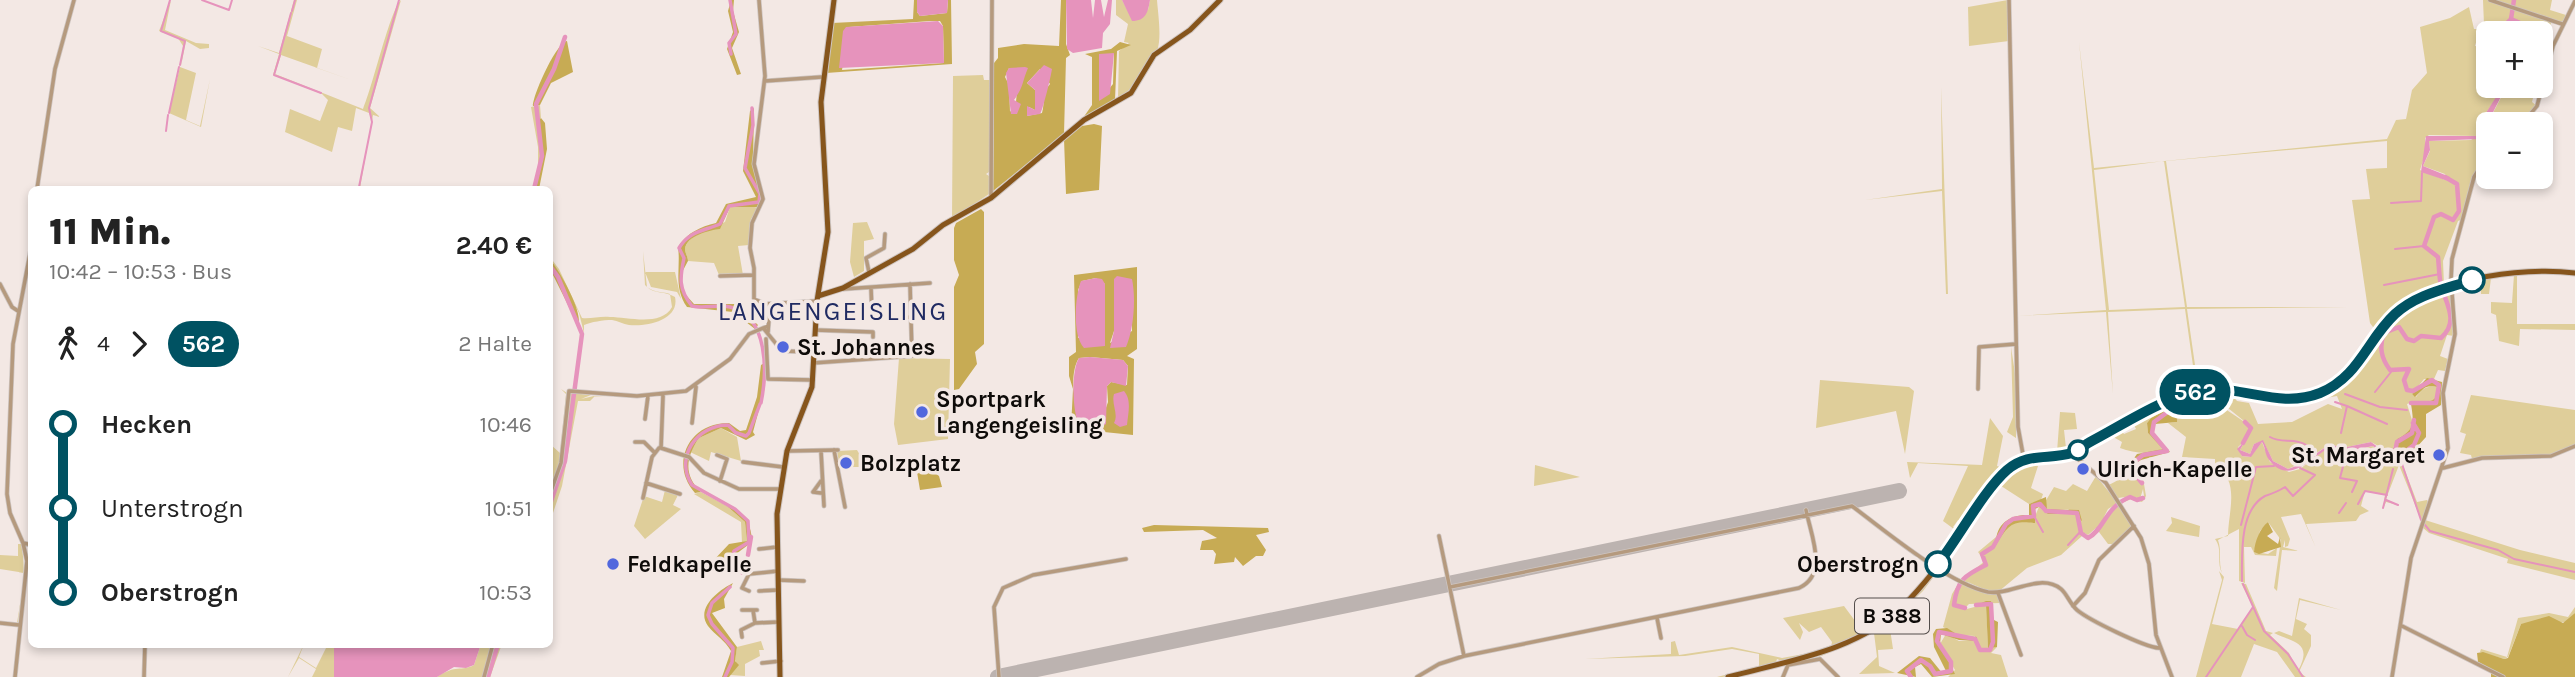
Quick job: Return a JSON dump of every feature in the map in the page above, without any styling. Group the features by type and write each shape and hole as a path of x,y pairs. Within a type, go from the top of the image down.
{"main road":[{"path":"780,677 777,547 780,489 787,449 807,405 813,380 818,298 828,238 821,113 822,77 834,0"},
{"path":"818,298 843,288 913,249 943,225 991,198 1084,120 1131,93 1154,55 1187,33 1220,0"},
{"path":"2024,460 2071,453 2174,398 2193,392 2223,390 2283,400 2319,394 2353,370 2396,313 2414,301 2509,271 2546,270 2575,273"},
{"name":"B 388","path":"1728,677 1785,664 1858,638 1884,622 1902,607 1936,567 2000,478 2024,460"}],"street":[{"path":"37,186 54,73 74,0"},
{"path":"760,0 765,81 754,164 763,195 752,223 750,243 755,300 770,304 818,298"},
{"path":"991,198 992,0"},
{"path":"2009,0 2018,433 2024,460"},
{"path":"2490,0 2562,24"},
{"path":"2531,112 2540,99 2562,24 2575,1"},
{"path":"765,81 822,77"},
{"path":"2392,677 2411,558 2433,500 2449,437 2443,387 2456,323 2449,288 2452,259 2476,173"},
{"path":"869,272 866,258 884,248 885,234"},
{"path":"15,677 27,569 23,542 10,513 7,488 13,344 28,262"},
{"path":"720,276 754,275"},
{"path":"843,288 848,290 930,283"},
{"path":"0,284 12,307 18,311"},
{"path":"813,363 912,356 910,284"},
{"path":"871,287 872,313"},
{"path":"770,304 763,329 769,338 782,351 813,352"},
{"path":"896,317 911,317"},
{"path":"553,486 561,463 570,391 663,396 695,387 730,359 746,336 763,329"},
{"path":"815,330 873,332 873,337"},
{"path":"769,338 768,379 813,380"},
{"path":"897,345 912,344"},
{"path":"1978,389 1979,347 2016,344"},
{"path":"692,423 695,387"},
{"path":"645,419 648,396"},
{"path":"643,498 654,452 660,447 663,396"},
{"path":"635,442 644,442 654,452"},
{"path":"2443,468 2489,457 2551,456 2575,446"},
{"path":"660,447 687,457 704,473 720,481 746,490 780,489"},
{"path":"787,449 836,450 845,507"},
{"path":"821,451 821,493 824,506"},
{"path":"2071,453 2100,477 2135,526 2149,564 2159,648 2172,677"},
{"path":"718,455 727,459 720,481"},
{"path":"743,462 783,467"},
{"path":"821,480 813,492 821,493"},
{"path":"646,483 680,494"},
{"path":"1450,587 1852,506 1936,567 1980,590 1998,593 2029,584 2057,587 2073,606 2147,645 2159,648"},
{"path":"1417,677 1439,664 1464,656 1799,588 1808,584 1816,574 1817,563 1807,513"},
{"path":"2073,606 2085,593 2099,561 2135,526"},
{"path":"1439,536 1464,656"},
{"path":"23,542 28,544"},
{"path":"759,549 777,547"},
{"path":"999,677 994,607 1003,588 1033,575 1126,559"},
{"path":"748,592 742,588 749,574 778,571"},
{"path":"778,580 804,581"},
{"path":"759,591 779,590"},
{"path":"1998,593 2021,655"},
{"path":"742,610 755,610 755,624"},
{"path":"1657,618 1661,638"},
{"path":"741,637 741,629 755,624 780,622"},
{"path":"0,623 19,625"},
{"path":"2401,626 2503,677"},
{"path":"144,677 145,648"},
{"path":"484,677 493,648"},
{"path":"1815,653 1838,677"},
{"path":"1783,677 1785,664 1820,659"},
{"path":"762,663 781,661"}],"shaded area":[{"path":"171,0 165,30 196,43 209,44 209,48 200,49 186,41 181,66 183,46 178,38 159,31"},
{"path":"294,0 297,0 287,36 322,49 317,68 281,55 275,74 363,109 392,18 401,0 370,108 380,117 373,115 372,121 369,113 356,108 352,131 338,127 332,152 285,132 290,109 320,121 328,100 322,94 273,75 279,54 258,46 279,53"},
{"path":"731,0 734,0 733,11 739,32 732,48 741,74 737,75 727,49 733,32 728,11"},
{"path":"914,0 917,0 917,12 920,16 947,13 948,0 951,0 952,64 826,73 832,23 913,19","holes":["940,21 943,26 944,63 842,70 849,27"]},
{"path":"917,0 948,0 947,13 920,16 917,12"},
{"path":"1061,0 1066,0 1066,44 1070,55 1066,58 1064,134 993,191 994,63 998,58 998,48 1024,44 1059,46","holes":["1009,68 1019,68 1016,102 1010,112 1009,85 1005,77","1040,69 1050,84 1045,94 1042,113 1027,116 1029,107 1035,110 1035,90 1027,83"]},
{"path":"1066,0 1091,0 1093,18 1095,0 1101,0 1104,17 1108,0 1112,0 1110,24 1103,33 1102,48 1073,53 1067,49"},
{"path":"1116,0 1122,0 1130,15 1148,10 1150,0 1157,0 1159,33 1157,51 1150,65 1136,84 1118,98 1119,51 1129,43 1124,42 1128,24 1116,15"},
{"path":"1122,0 1150,0 1146,15 1132,21"},
{"path":"2008,0 2009,41 1969,46 1968,7"},
{"path":"2483,0 2552,0 2550,10 2566,15 2562,23 2533,12 2552,21 2484,21"},
{"path":"2469,7 2476,29 2476,98 2496,98 2487,112 2476,112 2476,136 2429,135 2425,138 2426,151 2420,170 2448,181 2445,174 2423,166 2430,151 2429,141 2471,140 2476,136 2476,172 2463,219 2458,221 2443,261 2444,285 2396,313 2344,378 2326,389 2298,398 2199,390 2198,387 2197,390 2173,396 2196,387 2185,309 2108,312 2113,395 2106,312 2018,316 2106,310 2079,42 2094,168 2162,161 2094,170 2109,310 2185,307 2164,161 2387,139 2396,120 2406,119 2412,90 2427,73 2420,27 2450,18","holes":["2387,141 2387,168 2366,169 2370,199 2352,200 2370,323 2376,331 2356,359 2332,381 2303,394 2268,395 2225,387 2198,386 2187,309 2348,307 2187,307 2166,161"]},
{"path":"938,21 943,26 944,63 839,68 843,31 846,27"},
{"path":"567,41 573,72 551,83 540,105 533,106 551,60"},
{"path":"1120,42 1131,45 1117,51 1115,100 1083,118 1092,105 1092,57 1085,54 1111,49","holes":["1114,54 1113,84 1100,100 1099,55"]},
{"path":"1114,53 1110,94 1099,101 1099,54"},
{"path":"1044,65 1052,69 1043,106 1040,114 1027,116 1027,106 1035,110 1035,90 1027,83"},
{"path":"180,67 196,73 186,120 200,126 210,79 201,127 169,113"},
{"path":"1009,68 1028,68 1014,100 1021,104 1017,114 1011,114 1006,73"},
{"path":"983,75 984,80 991,80 989,172 986,174 989,176 989,194 952,219 953,76"},
{"path":"1941,87 1948,294 1942,191 1865,200 1942,189"},
{"path":"2495,98 2501,98 2493,112 2487,112"},
{"path":"2501,98 2533,98 2532,102 2537,106 2532,112 2493,112"},
{"path":"540,105 541,118 538,121 543,151 538,166 538,147 531,107"},
{"path":"754,108 753,163 762,198 758,207 730,207 720,229 705,232 689,241 685,249 688,261 680,276 685,294 694,304 736,304 758,325 755,329 733,312 687,307 680,292 678,247 695,231 716,223 726,204 756,197 743,171 750,111"},
{"path":"541,118 545,123 547,149 540,186 533,186 543,160 538,121"},
{"path":"1094,124 1102,126 1099,190 1066,194 1064,139 1076,127"},
{"path":"2426,136 2476,136 2476,139 2429,141 2430,150 2423,166 2450,177 2448,181 2421,172"},
{"path":"745,205 759,208 751,219 749,245 738,246 743,275 719,275 714,263 688,261 685,249 690,240 725,222 730,207"},
{"path":"981,209 984,212 984,344 975,352 977,364 959,389 954,390 954,287 959,275 954,260 954,228 956,223"},
{"path":"867,222 874,239 864,241 864,271 854,277 850,262 853,223"},
{"path":"643,251 647,287 645,285"},
{"path":"553,261 582,318 644,320 660,317 672,307 670,295 675,297 675,305 661,320 636,325 612,320 597,321 584,325 584,333 579,313"},
{"path":"553,264 574,302 578,325 553,275"},
{"path":"1137,267 1137,349 1127,356 1134,359 1133,435 1071,427 1073,389 1069,376 1069,357 1076,352 1074,275","holes":["1096,278 1105,284 1105,334 1078,338 1078,290 1082,281","1114,279 1132,279 1132,331 1110,343 1114,331","1079,358 1123,360 1128,366 1127,385 1111,382 1107,386 1108,402 1099,428 1091,425 1089,420 1084,420 1077,407 1073,381"]},
{"path":"645,272 675,272 681,299 677,292 651,287"},
{"path":"2517,274 2517,324 2575,324 2575,330 2520,329 2519,346 2499,341 2496,315 2491,313 2491,302 2512,303 2514,275 2491,278 2489,294 2481,294 2480,279"},
{"path":"1117,276 1132,279 1134,313 1126,347 1110,348 1114,331 1114,279"},
{"path":"1102,279 1105,284 1105,346 1084,348 1076,325 1077,296 1081,281"},
{"path":"2446,290 2452,293 2455,310 2454,336 2447,335 2440,356 2448,359 2445,371 2438,370 2434,379 2424,379 2412,394 2416,397 2425,388 2439,386 2438,397 2432,403 2416,401 2407,404 2412,420 2411,431 2397,439 2391,453 2371,442 2342,448 2330,444 2312,456 2303,457 2299,464 2288,469 2273,461 2263,441 2254,444 2250,454 2240,450 2245,441 2238,447 2242,456 2250,457 2262,442 2270,462 2289,472 2300,469 2328,447 2344,452 2373,446 2381,454 2393,458 2397,454 2399,459 2405,460 2402,463 2417,502 2427,500 2430,505 2422,522 2399,465 2386,499 2398,505 2386,502 2383,509 2385,495 2365,491 2361,506 2369,511 2360,515 2356,521 2306,524 2316,548 2301,514 2281,517 2290,539 2285,547 2285,540 2283,547 2299,551 2282,550 2277,591 2274,588 2281,540 2268,522 2260,531 2254,552 2268,554 2277,548 2276,556 2255,555 2251,547 2244,547 2245,583 2239,581 2239,529 2228,535 2231,488 2228,479 2215,466 2215,459 2182,457 2186,437 2168,423 2177,422 2180,410 2187,402 2209,398 2249,425 2223,404 2231,402 2231,397 2215,391 2230,392 2237,401 2249,403 2258,424 2292,422 2328,404 2342,409 2337,396 2289,404 2264,403 2264,400 2234,395 2287,402 2306,399 2331,390 2357,368 2396,314 2422,298"},
{"path":"2011,347 2016,380 2016,438 2007,432 2013,417"},
{"name":"Sportpark Langengeisling","path":"899,358 950,359 948,439 898,445 894,424"},
{"path":"1079,358 1123,360 1128,366 1126,386 1111,382 1107,386 1106,424 1099,428 1087,419 1080,426 1074,403 1076,364"},
{"path":"766,362 765,387 753,432 755,435 746,440 721,428 699,438 691,452 688,466 691,479 701,492 695,493 687,482 684,470 687,447 703,429 715,425 729,423 740,431 746,430 757,397 761,365"},
{"path":"2427,378 2442,382 2441,405 2426,414 2426,437 2405,460 2399,459 2397,454 2388,453 2392,452 2397,439 2412,425 2411,404 2433,400 2438,394 2439,387 2428,387 2415,397 2412,394"},
{"path":"1820,380 1909,387 1914,391 1905,454 1896,411 1816,428"},
{"path":"561,389 567,393 565,421 571,393 591,395 581,399 595,396 590,401 578,401 562,486 553,513 553,447 560,453 566,394"},
{"path":"1124,391 1129,412 1127,425 1120,427 1114,423 1116,416 1113,398 1114,394"},
{"path":"2199,393 2151,418 2147,423 2148,433 2163,448 2159,451 2143,453 2125,450 2120,448 2122,442 2110,435 2121,430 2124,434 2136,429 2133,423 2145,416 2167,404"},
{"path":"2222,393 2231,397 2231,402 2192,399 2179,407 2177,422 2155,424 2153,433 2170,452 2141,460 2126,469 2137,454 2163,449 2148,433 2147,423 2151,418 2191,396"},
{"path":"2471,395 2575,410 2575,445 2551,456 2472,459 2471,455 2460,453 2466,434 2460,432"},
{"path":"2060,412 2075,413 2077,429 2064,430 2066,448 2076,449 2057,452"},
{"path":"1990,418 2003,436 1997,466 2006,469 1967,524 1958,520 1953,527 1958,532 1943,521 1968,466 1918,463 1910,478 1907,462 1982,465"},
{"path":"721,428 737,437 741,461 711,452 709,461 690,452 699,438"},
{"path":"2263,440 2273,461 2288,469 2299,465 2303,457 2316,454 2307,445 2317,453 2330,444 2342,448 2371,442 2393,458 2381,454 2373,446 2344,452 2331,447 2301,467 2285,471 2270,461 2262,442 2251,457 2242,456 2237,449 2245,441 2240,450 2250,454 2254,444"},
{"path":"857,450 867,467 840,467 837,451"},
{"path":"2026,461 2038,466 2031,488 2043,494 2041,500 2029,504 1998,484 1958,542 1999,481"},
{"path":"924,465 939,476 942,487 920,490 917,472"},
{"path":"1535,465 1580,477 1534,486"},
{"path":"2136,465 2143,478 2146,496 2142,502 2138,501 2144,496 2143,489 2140,499 2132,496 2118,498 2108,485"},
{"path":"2096,476 2118,503 2108,509 2104,517 2120,505 2132,526 2113,544 2108,544 2096,528 2088,535 2082,532 2082,536 2061,555 2027,568 1998,592 1979,589 1962,579 1985,561 1978,552 1996,537 1996,543 2014,522 2019,520 2032,523 2039,507 2046,513 2074,514 2068,509 2047,509 2045,502 2054,487 2066,491 2073,484 2087,491"},
{"path":"665,490 678,495 673,505 681,509 645,539 634,526 644,496 662,502"},
{"path":"701,492 727,506 745,522 747,541 742,543 741,522 694,494"},
{"path":"2046,497 2047,509 2079,510 2082,521 2074,514 2048,514 2039,507 2035,509 2035,523 2021,522 2011,525 1996,545 1998,531 2005,522 2016,516 2029,515 2029,504"},
{"path":"727,506 746,520 752,536 752,542 736,554 738,566 743,566 738,573 712,562 729,544 747,541 745,522"},
{"path":"2171,517 2200,526 2199,537 2166,531 2172,523"},
{"path":"2425,520 2520,550 2575,563 2575,580 2507,563 2508,559 2429,533 2422,527"},
{"path":"2268,522 2273,532 2267,536 2278,544 2280,537 2281,547 2259,554 2254,552 2255,544 2260,531"},
{"path":"1154,525 1268,528 1269,532 1256,535 1266,550 1263,556 1256,556 1243,566 1235,557 1234,562 1214,564 1216,554 1213,550 1200,550 1202,541 1217,538 1203,530 1144,532 1142,528"},
{"path":"1958,532 1959,534 1934,564"},
{"path":"18,544 21,544 23,554 23,573 0,569 0,555 18,556"},
{"path":"1938,569 1997,595 2000,603 1969,604 1963,610 1986,604 1988,647 1997,647 1991,653 2001,655 2008,677 1948,677 1955,670 1940,644 1946,634 1959,641 1974,641 1975,636 1958,635 1943,627 1952,594 1960,581 1938,571 1923,591 1892,621 1893,629 1891,620"},
{"path":"2219,571 2224,577 2212,624 2238,629 2253,607 2241,583 2246,584 2266,631 2273,633 2270,635 2289,653 2298,671 2304,655 2303,649 2295,642 2274,633 2279,631 2292,636 2299,598 2341,610 2300,600 2296,619 2307,624 2304,629 2311,635 2311,646 2299,672 2306,677 2295,677 2277,652 2254,644 2241,677 2196,677 2222,580"},
{"path":"733,583 724,599 725,608 712,613 737,647 735,661 739,665 729,677 722,677 731,651 708,626 704,613 710,600"},
{"path":"1991,601 1992,619 1998,622 1997,647 1988,648 1986,605 1979,604"},
{"path":"1844,606 1864,633 1831,647 1832,642 1821,627 1809,632 1799,623 1803,632 1800,640 1783,618"},
{"path":"2575,607 2575,613 2568,622 2521,624 2508,657 2504,659 2480,652 2481,649 2507,657 2518,618 2549,613 2568,617"},
{"path":"2575,613 2575,677 2491,677 2491,669 2478,662 2477,653 2483,652 2508,658 2521,624 2549,616 2563,623"},
{"path":"1889,622 1893,649 1878,650 1879,666 1895,673 1859,674 1877,657 1874,633 1819,657 1820,654"},
{"path":"1947,628 1958,635 1977,637 1974,641 1959,640 1941,634 1940,644 1955,674 1932,677 1921,664 1915,667 1916,677 1897,673 1919,656 1930,658 1943,674 1947,673 1934,647 1933,634 1936,629"},
{"path":"761,641 764,650 759,650 760,656 745,664 745,676 730,675 737,665 737,647"},
{"path":"1675,641 1679,655 1732,647 1782,658 1809,653 1782,661 1777,659 1776,662 1723,677 1717,677 1759,666 1759,654 1732,649 1685,656 1585,659 1671,654 1671,642"},
{"path":"302,648 299,657 316,668 326,648 334,648 334,677 312,677 316,669 299,658 288,677"},
{"path":"334,648 480,648 474,665 466,668 454,667 437,677 334,677"},
{"path":"480,648 501,648 490,677 437,677 454,669 474,665"}],"waterway":[{"path":"170,0 161,31 185,41 180,65"},
{"path":"202,0 229,10 232,0"},
{"path":"292,11 295,0"},
{"path":"359,186 372,122 369,108 399,0"},
{"path":"730,0 736,34 729,43 731,54"},
{"path":"2514,0 2511,19 2516,21"},
{"path":"280,53 291,13"},
{"path":"535,186 542,156 536,104 554,69 565,37"},
{"path":"280,55 274,75 321,93"},
{"path":"169,113 179,67"},
{"path":"752,108 753,125 745,168 760,194 759,202 729,206 720,224 692,235 679,248 684,258 682,288 692,306 730,307 743,312 759,333 764,362 761,403"},
{"path":"166,131 168,115"},
{"path":"2391,203 2421,201 2422,173"},
{"path":"2411,403 2436,403 2439,385 2432,380 2413,391 2407,390 2404,380 2409,369 2390,370 2381,348 2384,333 2399,327 2407,339 2414,341 2421,336 2441,338 2449,326 2450,313 2441,286 2438,257 2424,246 2434,217 2441,214 2453,220 2459,211 2457,184 2445,177"},
{"path":"2395,249 2424,246"},
{"path":"553,270 582,334 565,461 553,495"},
{"path":"2384,285 2440,274"},
{"path":"2375,392 2391,372"},
{"path":"2345,394 2380,407 2407,410"},
{"path":"2142,483 2134,473 2133,463 2143,455 2167,451 2152,433 2154,422 2193,397 2210,397 2218,402"},
{"path":"2335,402 2347,406"},
{"path":"737,433 746,436 749,433 760,404"},
{"path":"2341,433 2347,406 2387,424"},
{"path":"2388,455 2394,456 2397,442 2412,433 2414,420"},
{"path":"2243,443 2251,428 2245,422"},
{"path":"2394,456 2397,458 2414,445 2419,433 2413,423"},
{"path":"736,433 728,425 707,430 692,445 686,464 692,485 735,509 748,521 749,542 734,551 732,558 742,573"},
{"path":"2270,437 2308,446"},
{"path":"2347,451 2340,478 2357,481 2352,492"},
{"path":"2402,456 2402,464 2421,520"},
{"path":"2395,464 2399,457"},
{"path":"2241,525 2256,467 2274,466"},
{"path":"2242,581 2244,534 2250,512 2265,496 2285,487 2293,496 2315,475 2300,468"},
{"path":"2383,508 2393,469"},
{"path":"2240,470 2254,475"},
{"path":"2358,504 2365,491 2387,495"},
{"path":"1965,608 1954,605 1960,584 1968,575 1986,565 1982,554 1993,547 2006,524 2013,519 2034,516 2033,506 2040,504 2046,511 2077,513 2081,533 2088,538 2115,506 2130,497 2137,500 2143,498"},
{"path":"2386,500 2398,505"},
{"path":"2339,513 2346,503"},
{"path":"2034,516 2043,532"},
{"path":"2425,525 2430,531 2498,550 2514,559 2575,572"},
{"path":"2068,545 2081,531"},
{"path":"748,555 751,537"},
{"path":"2243,584 2264,631 2288,654 2303,677"},
{"path":"725,677 732,662 733,648 712,624 708,615 712,603 730,587"},
{"path":"1911,677 1907,671 1921,660 1930,666 1935,674 1951,671 1951,662 1937,641 1939,632 1975,639 1980,650 1990,650 1993,642 1991,604 1976,605"},
{"path":"2206,677 2253,607"},
{"path":"2242,626 2247,635 2255,640"},
{"path":"488,677 497,648"}],"runway":[{"path":"998,677 1899,491"}],"bus line":[{"name":"562","path":"1938,564 1966,528 1994,484 2017,463 2037,456 2075,452 2174,398 2193,392 2223,390 2275,400 2306,398 2319,394 2340,382 2353,370 2388,321 2403,307 2423,296 2472,280"}],"place":[{"name":"St. Johannes","path":"783,347"},
{"name":"Sportpark Langengeisling","path":"922,412"},
{"name":"St. Margaret","path":"2439,455"},
{"name":"Bolzplatz","path":"846,463"},
{"name":"Ulrich-Kapelle","path":"2083,469"},
{"name":"Feldkapelle","path":"613,564"},
{"name":"Oberstrogn","path":"1938,564"}],"district":[{"name":"LANGENGEISLING","path":"833,311"}]}
